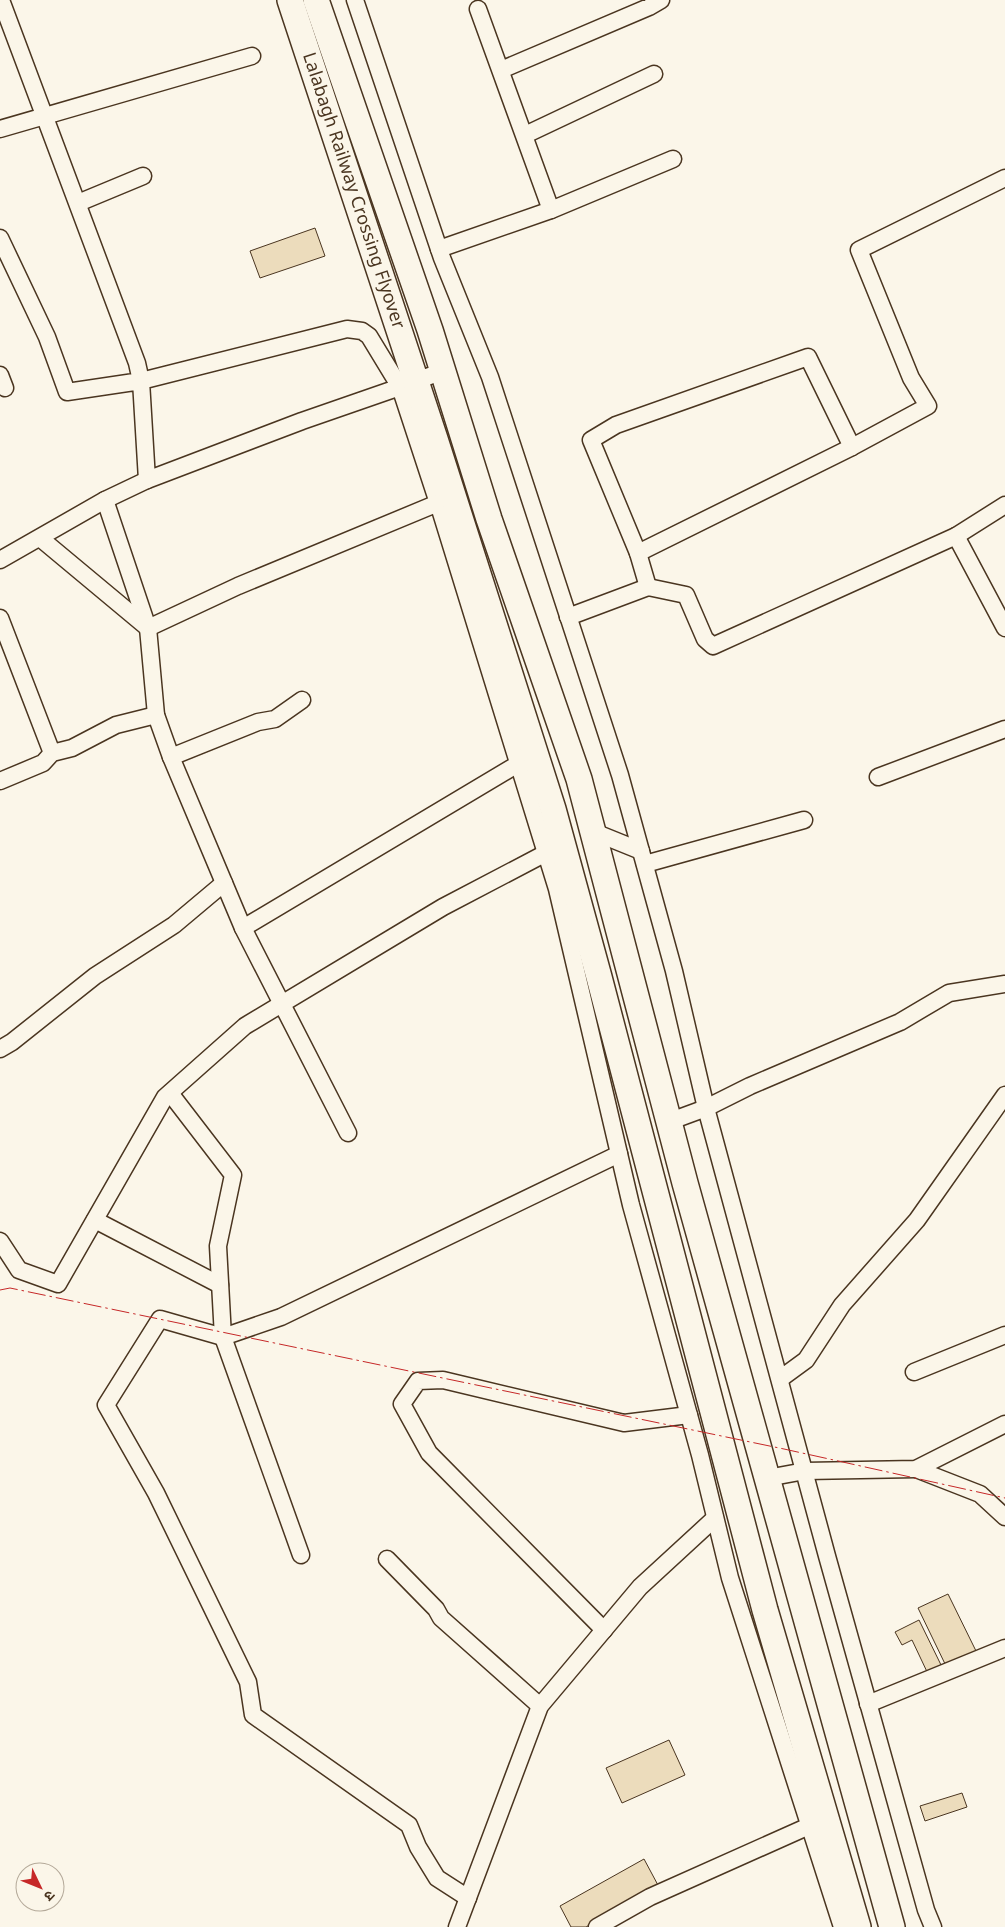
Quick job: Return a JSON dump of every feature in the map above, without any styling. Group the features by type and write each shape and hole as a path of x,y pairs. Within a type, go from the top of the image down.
{"highway":[{"name":"Lalabagh Railway Crossing Flyover","path":"290,0 402,336 408,384 553,809 564,881 599,977 765,1610 858,1927"},
{"name":"Lalabagh Railway Crossing Flyover","path":"316,0 430,330 489,519 579,779 668,1122 892,1927"}],"street":[{"path":"1,0 137,362 147,480"},
{"path":"355,0 439,249 490,377 620,775 674,971 706,1108 804,1471 926,1910 933,1927"},
{"path":"501,70 649,7 661,0"},
{"path":"478,9 551,210"},
{"path":"0,130 45,115 252,56"},
{"path":"525,135 654,74"},
{"path":"439,249 551,210 673,159"},
{"path":"78,203 143,176"},
{"path":"638,553 852,447 928,406 911,378 859,250 1005,178"},
{"path":"0,241 46,337 67,392 140,381 347,329 362,331 369,336 408,384 438,503 546,854 564,881 631,1206 700,1455 730,1578 842,1927"},
{"path":"648,588 638,553 591,440 616,425 808,357 852,447"},
{"path":"0,560 105,500 147,480 302,420 443,371"},
{"path":"105,500 148,628 156,715 171,757 243,928 348,1133"},
{"path":"148,628 238,586 438,503"},
{"path":"568,617 648,588 686,595 705,639 713,646 956,536 1005,504"},
{"path":"956,536 1005,628"},
{"path":"40,538 148,628"},
{"path":"0,618 52,753"},
{"path":"171,757 258,722 275,719 302,700"},
{"path":"0,781 43,763 52,753 72,748 116,725 156,715"},
{"path":"878,777 1005,729"},
{"path":"243,928 518,764"},
{"path":"594,832 643,858 804,820"},
{"path":"0,1240 19,1270 58,1284 165,1097 245,1026 443,907 546,854"},
{"path":"0,1050 95,976 174,925 224,883"},
{"path":"668,1122 706,1108 750,1086 900,1022 949,993 1005,984"},
{"path":"170,1093 233,1175 218,1246 222,1338 301,1555"},
{"path":"780,1379 806,1360 842,1305 917,1220 1005,1095"},
{"path":"468,1898 437,1878 418,1847 409,1825 253,1715 248,1682 156,1493 106,1405 160,1319 222,1338 280,1317 619,1154"},
{"path":"95,1220 220,1285"},
{"path":"914,1372 1005,1334"},
{"path":"604,1630 429,1453 402,1404 418,1381 443,1380 624,1423 689,1415"},
{"path":"916,1469 1005,1424"},
{"path":"700,1455 726,1462"},
{"path":"767,1478 804,1471 916,1469 980,1494 1005,1517"},
{"path":"457,1927 540,1706 640,1587 715,1518"},
{"path":"387,1559 436,1609 440,1618 540,1706"},
{"path":"868,1704 1005,1648"},
{"path":"597,1927 650,1896 809,1826"}],"building":[{"path":"315,228 325,256 260,278 250,251"},
{"path":"948,1594 977,1653 947,1668 918,1608"},
{"path":"919,1620 943,1669 929,1676 912,1640 902,1645 895,1632"},
{"path":"669,1740 685,1775 622,1803 606,1768"},
{"path":"962,1793 967,1807 925,1821 920,1806"},
{"path":"644,1859 659,1887 586,1927 571,1927 560,1906"}],"power":[{"path":"0,1290 10,1288 784,1449 1005,1498"}]}
